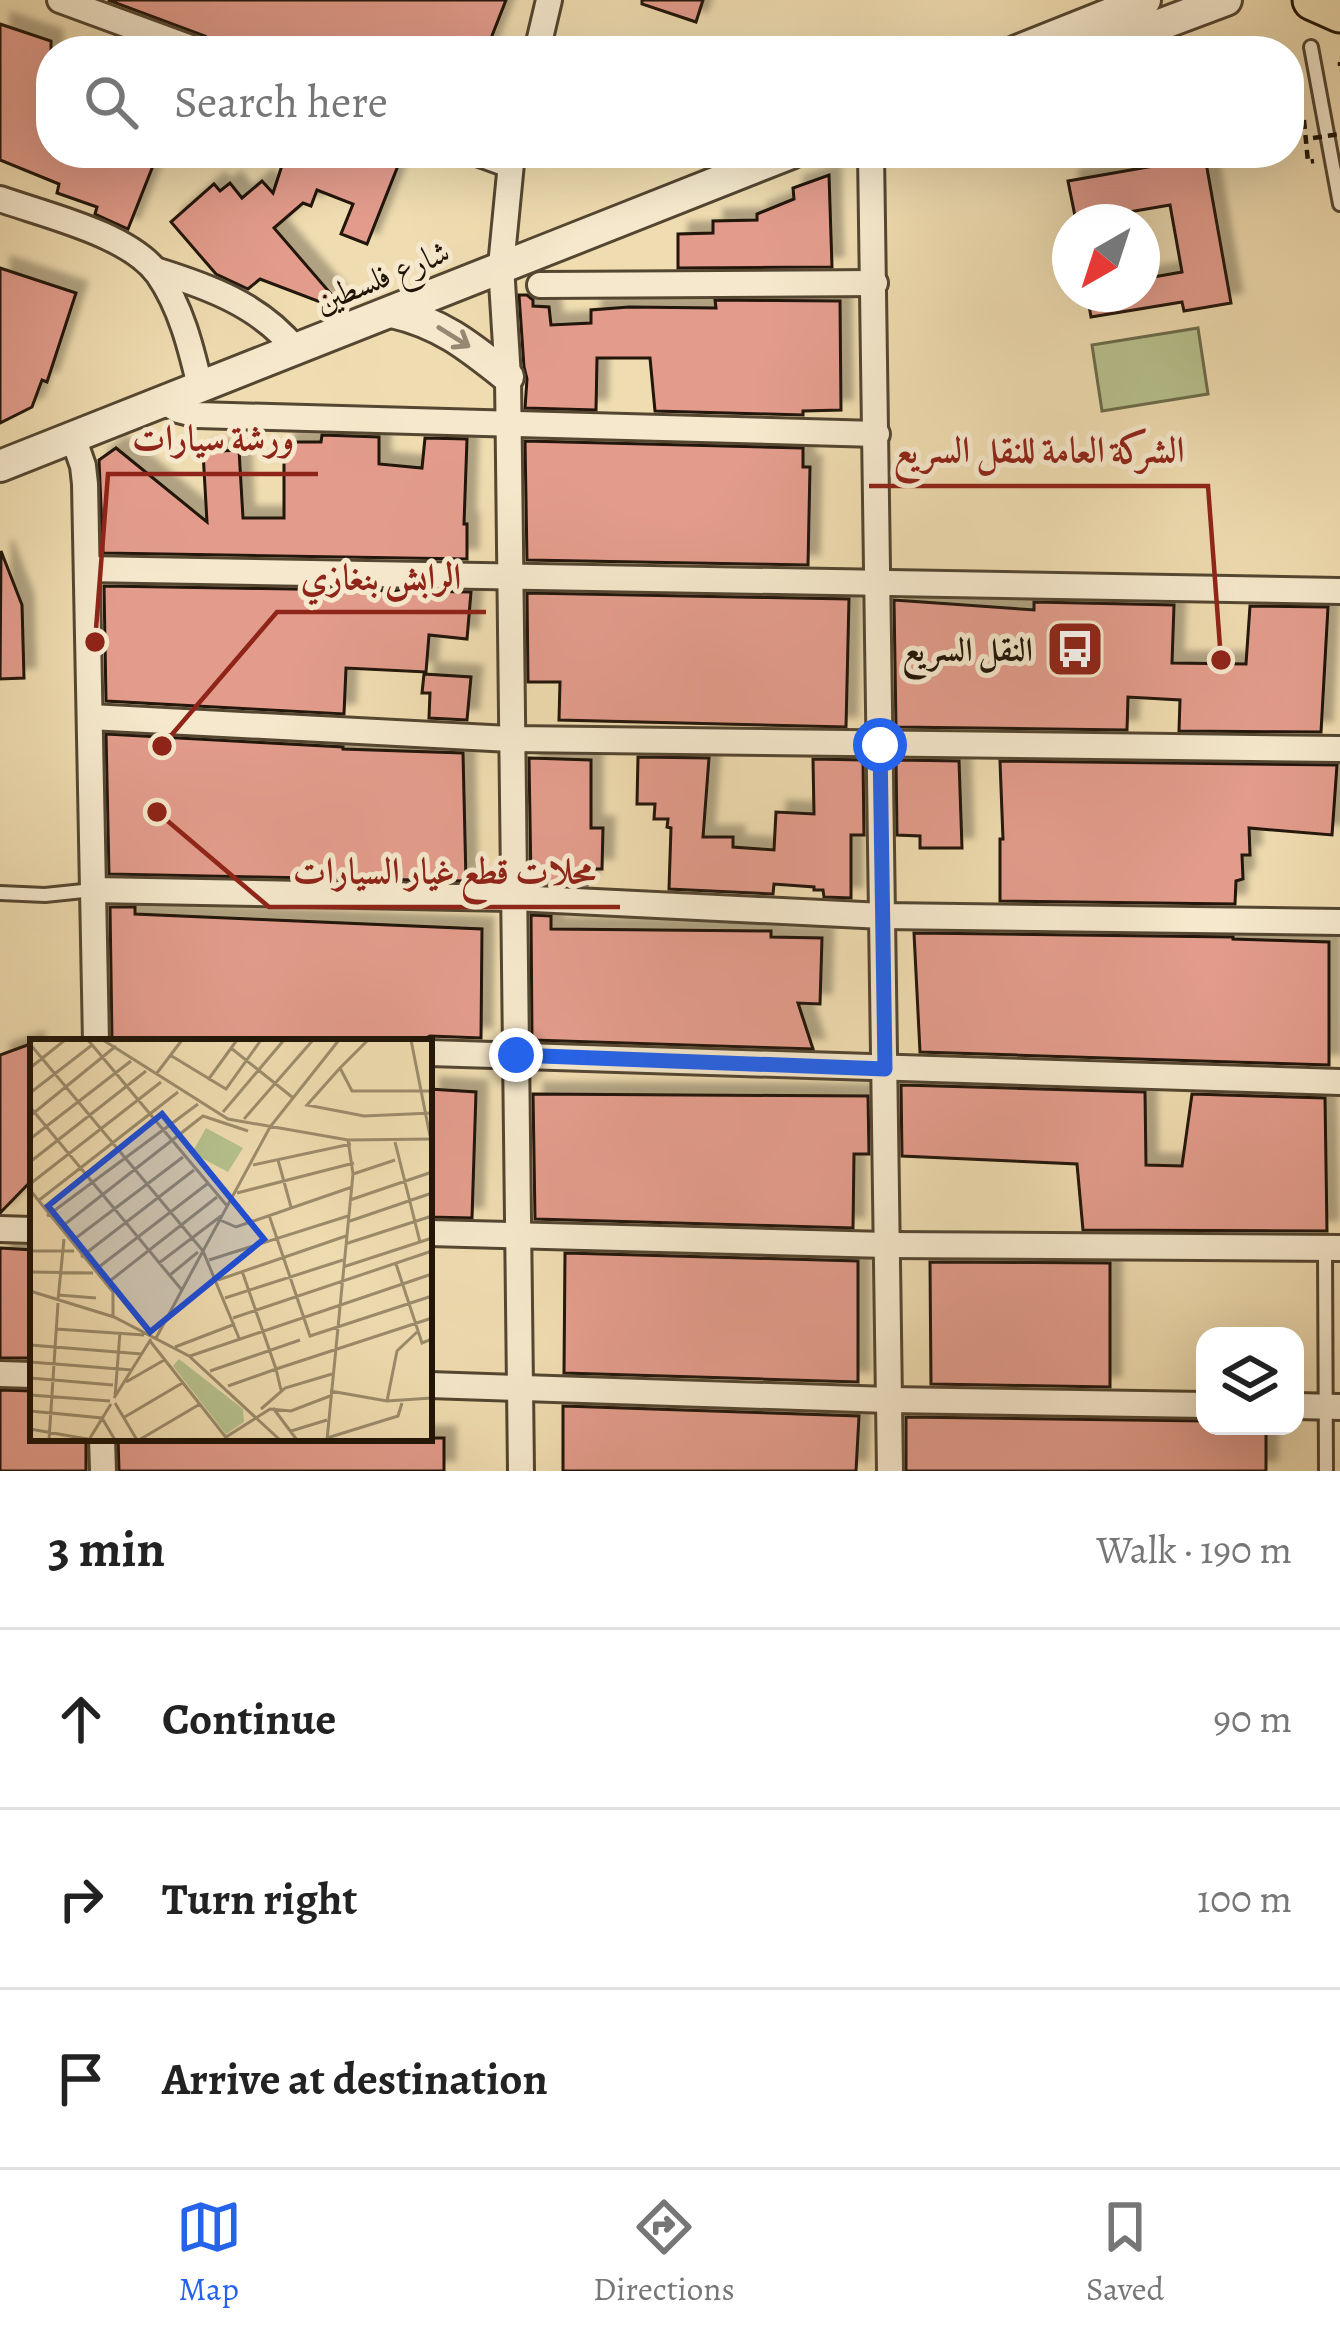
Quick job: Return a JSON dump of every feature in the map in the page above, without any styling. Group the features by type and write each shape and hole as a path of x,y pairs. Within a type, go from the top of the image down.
{"main road":[{"path":"1312,0 1340,12"}],"street":[{"path":"60,0 158,36"},
{"path":"541,36 549,0"},
{"path":"1055,36 1145,0"},
{"path":"1130,36 1226,0"},
{"path":"510,168 501,266 508,377 521,1471"},
{"name":"شارع فلسطين","path":"0,466 753,168"},
{"path":"871,168 890,1471"},
{"path":"0,199 125,247 155,270 220,293 280,331 295,350"},
{"path":"155,270 182,322 200,386"},
{"path":"540,285 874,283"},
{"path":"392,312 450,332 508,377"},
{"path":"163,401 197,415 877,434"},
{"path":"73,437 85,484 96,1039"},
{"path":"87,569 1340,592"},
{"path":"90,717 512,739 1340,749"},
{"path":"93,890 514,898 883,916 1340,922"},
{"path":"432,1053 1340,1082"},
{"path":"0,1229 30,1230"},
{"path":"432,1233 887,1245 1333,1248"},
{"path":"0,1374 30,1375"},
{"path":"432,1384 1196,1405"},
{"path":"102,1441 103,1471"}],"lane":[{"path":"1311,47 1340,204"},
{"path":"0,893 93,890"},
{"path":"1326,1471 1333,1406 1333,1248"}],"path":[{"path":"1313,139 1340,134"}],"green space":[{"path":"1198,328 1208,394 1102,411 1092,345"}],"building":[{"path":"108,0 506,0 492,36 205,36"},
{"path":"642,0 703,0 696,22 642,4"},
{"path":"0,24 36,36 36,168 152,168 128,229 95,214 97,207 57,193 59,184 0,160"},
{"path":"281,168 397,168 367,244 341,234 353,204 317,190 311,206 303,203 274,228 344,309 260,279 248,289 216,274 171,222 214,184 220,191 230,183 242,198 262,181 273,193"},
{"path":"1142,168 1207,168 1231,303 1184,311 1182,302 1160,306 1160,276 1182,272 1170,205 1073,204 1068,181"},
{"path":"829,175 832,267 678,268 678,234 713,233 713,221 757,220 757,214 794,199 793,188"},
{"path":"0,268 76,293 47,382 42,380 32,407 0,423"},
{"path":"519,295 527,295 533,306 549,307 551,325 591,323 591,310 716,308 715,300 840,301 841,410 803,411 803,415 655,411 650,358 597,358 596,410 525,408"},
{"path":"322,435 379,437 379,464 422,468 425,438 467,439 467,559 103,553 99,460 116,448 207,522 203,452 239,450 243,518 284,518 284,442 321,442"},
{"path":"525,441 803,448 803,467 810,467 808,565 527,560"},
{"path":"1,551 22,605 24,678 0,679"},
{"path":"104,586 471,592 467,639 429,635 426,672 346,668 344,714 106,701"},
{"path":"527,593 849,599 846,727 559,720 560,682 528,682"},
{"path":"894,600 1034,610 1034,602 1174,605 1172,663 1246,664 1250,606 1328,607 1321,732 1179,731 1180,700 1128,697 1127,730 896,727"},
{"path":"424,674 471,677 467,720 429,718 430,693 422,693"},
{"path":"106,734 463,753 466,881 109,874"},
{"path":"638,757 709,758 703,837 733,837 733,847 774,850 776,812 814,814 813,759 863,760 864,835 851,835 851,898 824,897 823,890 814,887 774,884 773,894 669,889 671,828 668,819 654,819 655,804 637,804"},
{"path":"529,758 591,760 591,828 603,828 602,869 587,869 587,885 531,882"},
{"path":"896,760 959,761 962,848 920,848 920,836 897,835"},
{"path":"1000,761 1337,765 1332,835 1249,828 1250,855 1242,855 1243,879 1236,881 1235,904 1000,901"},
{"path":"110,907 135,907 135,914 482,929 481,1038 112,1039"},
{"path":"531,915 551,916 551,929 771,931 771,937 822,938 820,1004 798,1003 813,1049 532,1040"},
{"path":"914,933 1329,942 1329,1065 920,1052"},
{"path":"30,1044 30,1182 0,1213 0,1055"},
{"path":"901,1085 1145,1092 1146,1165 1182,1166 1192,1094 1325,1098 1327,1231 1083,1230 1077,1164 902,1156"},
{"path":"432,1089 476,1092 472,1218 432,1217"},
{"path":"533,1094 868,1096 869,1154 854,1154 853,1228 535,1219"},
{"path":"0,1248 30,1250 30,1358 0,1358"},
{"path":"565,1253 858,1261 858,1382 564,1373"},
{"path":"930,1262 1110,1263 1110,1387 931,1384"},
{"path":"0,1390 30,1391 30,1441 86,1441 86,1471 0,1471"},
{"path":"563,1406 859,1416 856,1471 563,1471"},
{"path":"906,1417 1196,1421 1196,1435 1266,1435 1266,1471 906,1471"},
{"path":"444,1438 444,1471 119,1471 118,1441"}],"place":[{"name":"ورشة سيارات","path":"95,642"},
{"name":"النقل السريع","path":"1075,649"},
{"name":"الشركة العامة للنقل السريع","path":"1221,660"},
{"name":"الرابش بنغازي","path":"162,746"},
{"name":"محلات قطع غيار السيارات","path":"157,812"}],"route":[{"path":"516,1055 885,1069 880,745"}]}
